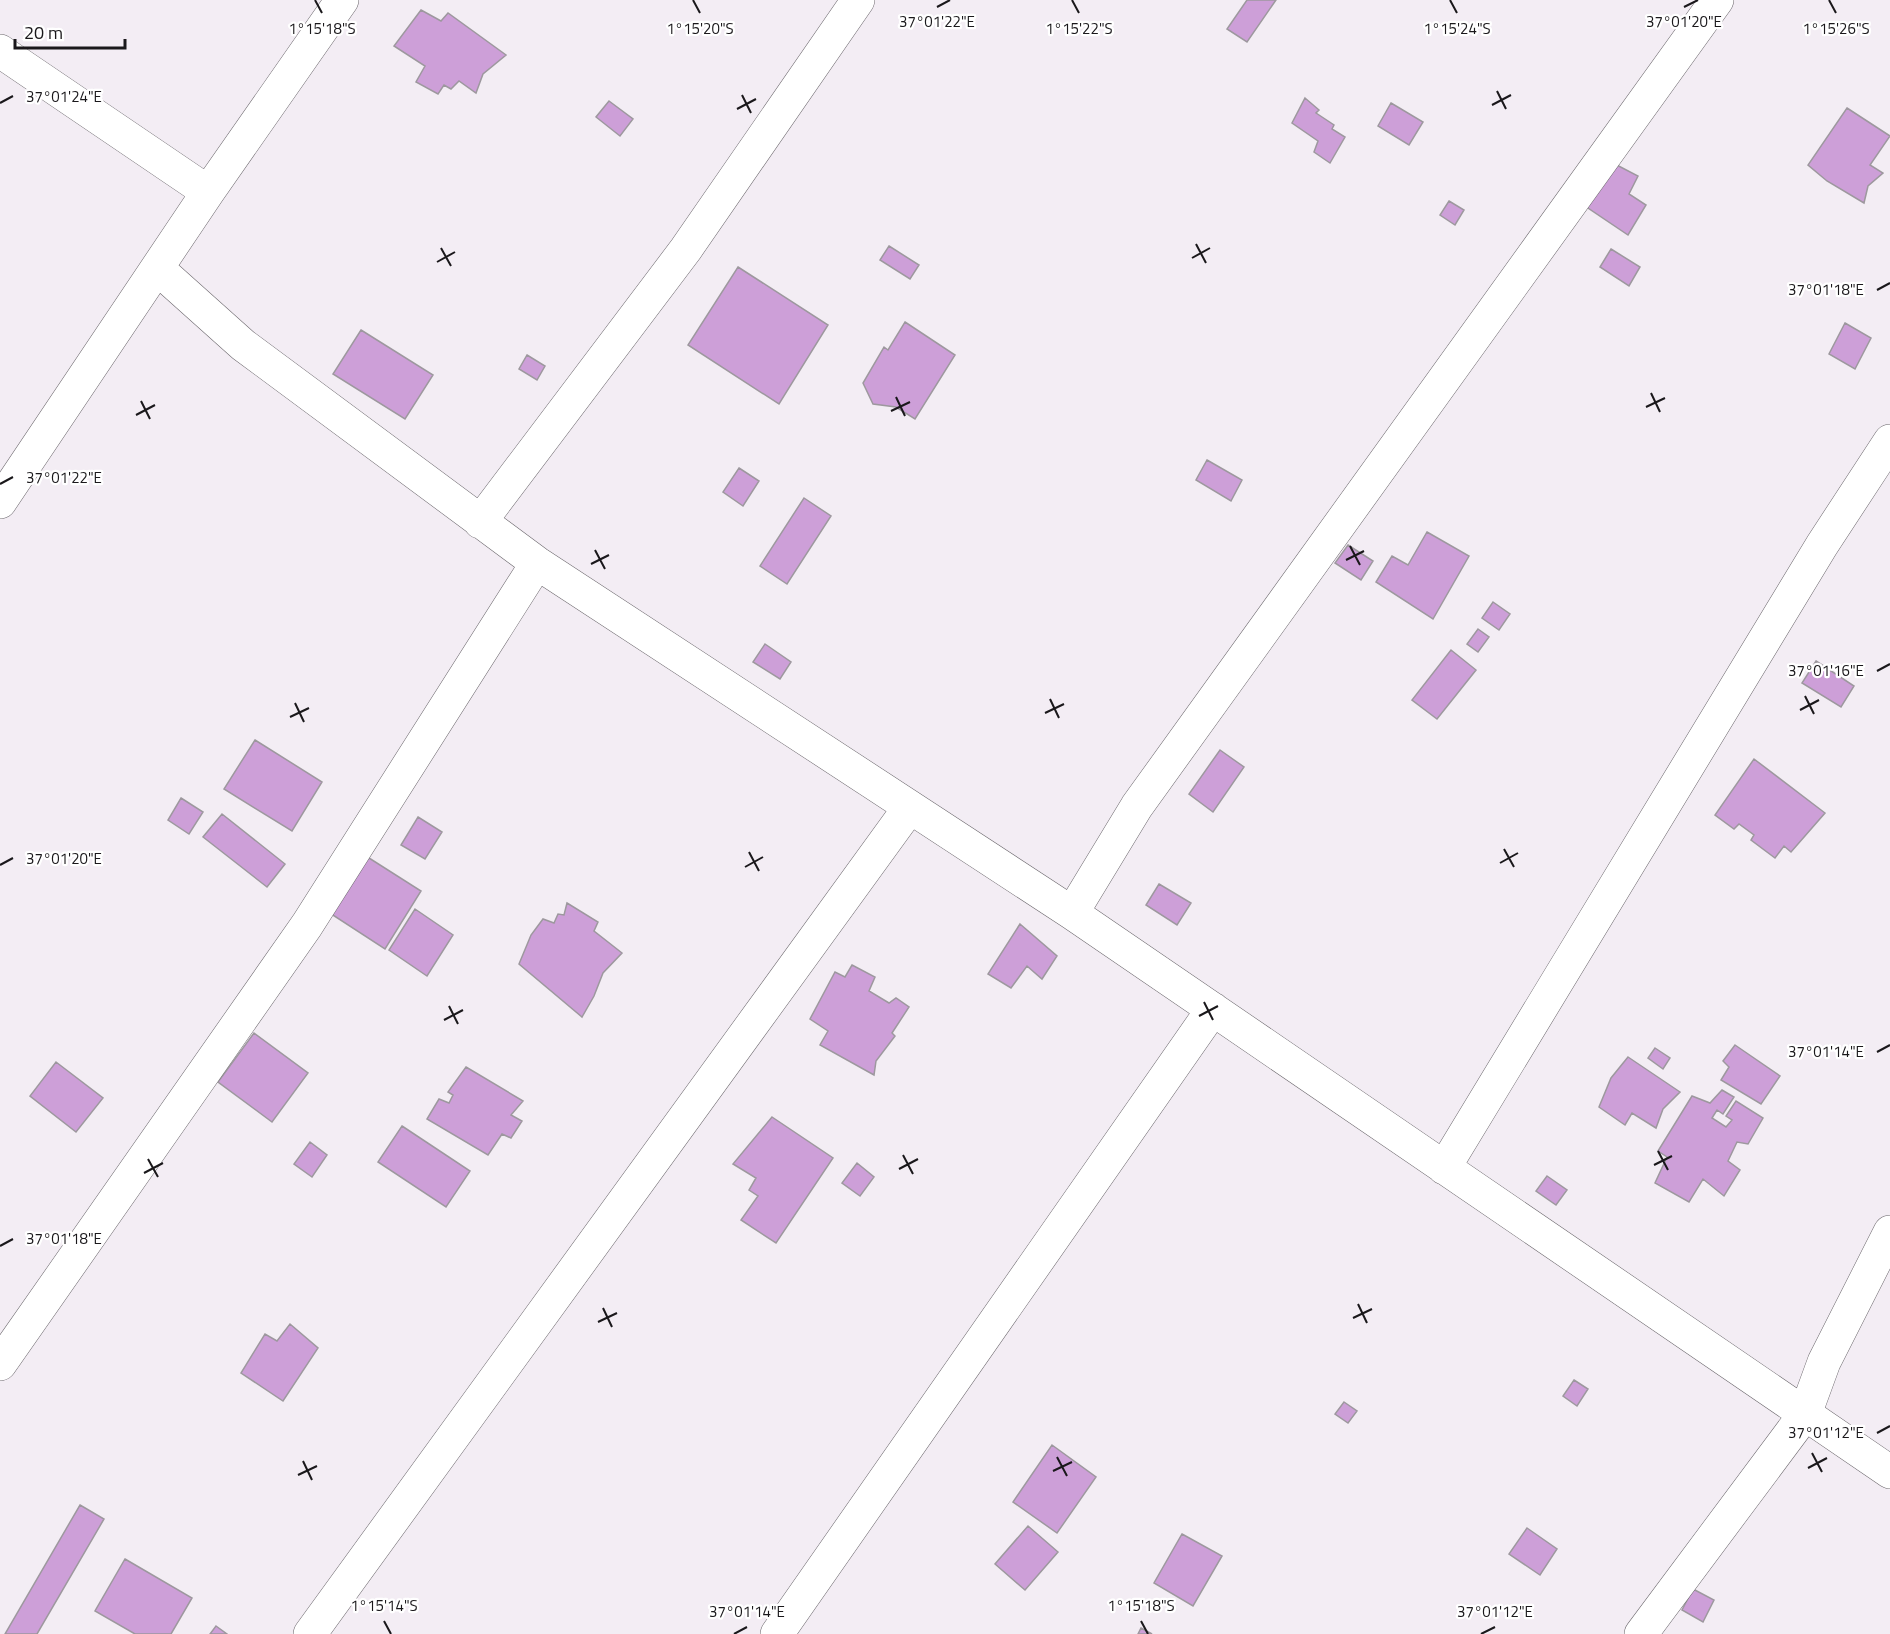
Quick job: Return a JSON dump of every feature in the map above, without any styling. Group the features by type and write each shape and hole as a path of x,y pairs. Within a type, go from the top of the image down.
{"street":[{"path":"0,502 208,192 342,0"},
{"path":"480,522 686,249 858,0"},
{"path":"1072,913 1137,806 1717,0"},
{"path":"0,51 208,192"},
{"path":"157,268 243,345 537,563 1072,913 1890,1472"},
{"path":"1444,1168 1815,555 1890,441"},
{"path":"0,1364 307,926 537,563"},
{"path":"310,1634 910,807"},
{"path":"777,1634 1214,1009"},
{"path":"1641,1634 1805,1414 1824,1362 1890,1232"}],"building":[{"path":"1247,0 1276,0 1247,42 1227,29"},
{"path":"421,10 441,21 448,13 506,55 483,74 476,93 459,81 451,89 444,85 438,94 416,82 425,66 394,46"},
{"path":"1305,98 1319,110 1316,113 1334,125 1332,129 1345,137 1330,163 1314,152 1318,141 1292,123"},
{"path":"609,101 633,119 620,136 596,117"},
{"path":"1391,103 1423,122 1409,145 1378,126"},
{"path":"1847,108 1890,136 1870,165 1883,173 1868,186 1864,203 1827,181 1808,165"},
{"path":"1611,162 1638,176 1629,194 1646,205 1628,235 1585,206"},
{"path":"1449,201 1464,210 1455,225 1440,215"},
{"path":"889,246 919,265 910,279 880,260"},
{"path":"1611,249 1640,267 1629,286 1600,267"},
{"path":"738,267 828,325 779,404 688,345"},
{"path":"905,322 955,355 915,419 896,407 873,404 863,383 884,347 888,350"},
{"path":"1845,323 1871,338 1855,369 1829,354"},
{"path":"361,330 433,375 405,419 333,374"},
{"path":"527,355 545,366 537,380 519,369"},
{"path":"1207,460 1242,480 1231,501 1196,480"},
{"path":"739,468 759,481 743,506 723,492"},
{"path":"804,498 831,516 787,584 760,566"},
{"path":"1427,532 1469,556 1433,619 1376,582 1392,556 1408,565"},
{"path":"1348,545 1373,561 1361,580 1335,563"},
{"path":"1493,602 1510,614 1499,630 1482,618"},
{"path":"1478,629 1489,637 1478,652 1467,644"},
{"path":"765,644 791,662 780,679 753,662"},
{"path":"1451,650 1476,670 1437,719 1412,700"},
{"path":"1816,661 1854,686 1841,707 1802,683"},
{"path":"255,740 322,782 292,831 224,789"},
{"path":"1220,750 1244,767 1213,812 1189,794"},
{"path":"1754,759 1825,813 1791,852 1784,846 1775,858 1751,840 1754,835 1739,824 1734,829 1715,815"},
{"path":"181,798 203,812 189,834 168,820"},
{"path":"222,814 285,864 267,887 203,837"},
{"path":"418,817 442,832 425,859 401,845"},
{"path":"358,851 421,891 385,949 322,908"},
{"path":"1159,884 1191,903 1177,925 1146,905"},
{"path":"567,903 598,922 594,931 622,953 603,973 582,1017 519,964 531,935 543,919 554,923 558,914 564,915"},
{"path":"415,909 453,935 427,976 389,950"},
{"path":"1020,924 1057,956 1042,979 1027,966 1011,988 988,974"},
{"path":"852,965 875,977 869,991 889,1003 896,998 909,1007 892,1033 895,1036 876,1061 874,1075 820,1045 828,1031 810,1019 835,972 845,977"},
{"path":"254,1033 308,1073 272,1122 218,1082"},
{"path":"1735,1045 1780,1076 1761,1104 1721,1080 1729,1067 1723,1061"},
{"path":"1655,1048 1670,1058 1663,1069 1648,1058"},
{"path":"1628,1057 1680,1092 1663,1109 1656,1128 1632,1113 1625,1125 1599,1107 1611,1078"},
{"path":"56,1062 103,1098 76,1132 30,1096"},
{"path":"466,1067 523,1101 511,1115 522,1121 511,1138 502,1134 488,1155 427,1119 439,1099 449,1103 453,1095 448,1092"},
{"path":"1722,1090 1734,1097 1723,1114 1717,1110 1712,1118 1726,1127 1732,1120 1726,1116 1736,1101 1763,1118 1748,1144 1737,1142 1728,1161 1740,1170 1724,1196 1703,1179 1689,1202 1655,1183 1667,1157 1658,1151 1692,1096 1710,1103"},
{"path":"772,1117 833,1158 776,1243 741,1220 758,1196 749,1190 756,1178 733,1164"},
{"path":"402,1126 470,1171 446,1207 378,1162"},
{"path":"310,1142 327,1155 312,1177 294,1164"},
{"path":"857,1163 874,1177 860,1196 842,1183"},
{"path":"1547,1176 1567,1190 1556,1205 1536,1191"},
{"path":"290,1324 318,1348 283,1401 241,1373 265,1334 277,1341"},
{"path":"1574,1380 1588,1389 1577,1406 1563,1396"},
{"path":"1344,1402 1357,1411 1348,1423 1335,1414"},
{"path":"1052,1445 1096,1477 1057,1533 1013,1502"},
{"path":"80,1505 104,1519 37,1634 5,1634"},
{"path":"1028,1526 1058,1552 1025,1590 995,1564"},
{"path":"1527,1528 1557,1549 1540,1575 1509,1554"},
{"path":"1182,1534 1222,1556 1193,1606 1154,1583"},
{"path":"125,1559 192,1598 171,1634 135,1634 95,1611"},
{"path":"1693,1589 1714,1600 1703,1622 1682,1610"},
{"path":"216,1626 227,1634 210,1634"},
{"path":"1141,1628 1152,1634 1138,1634"}]}
